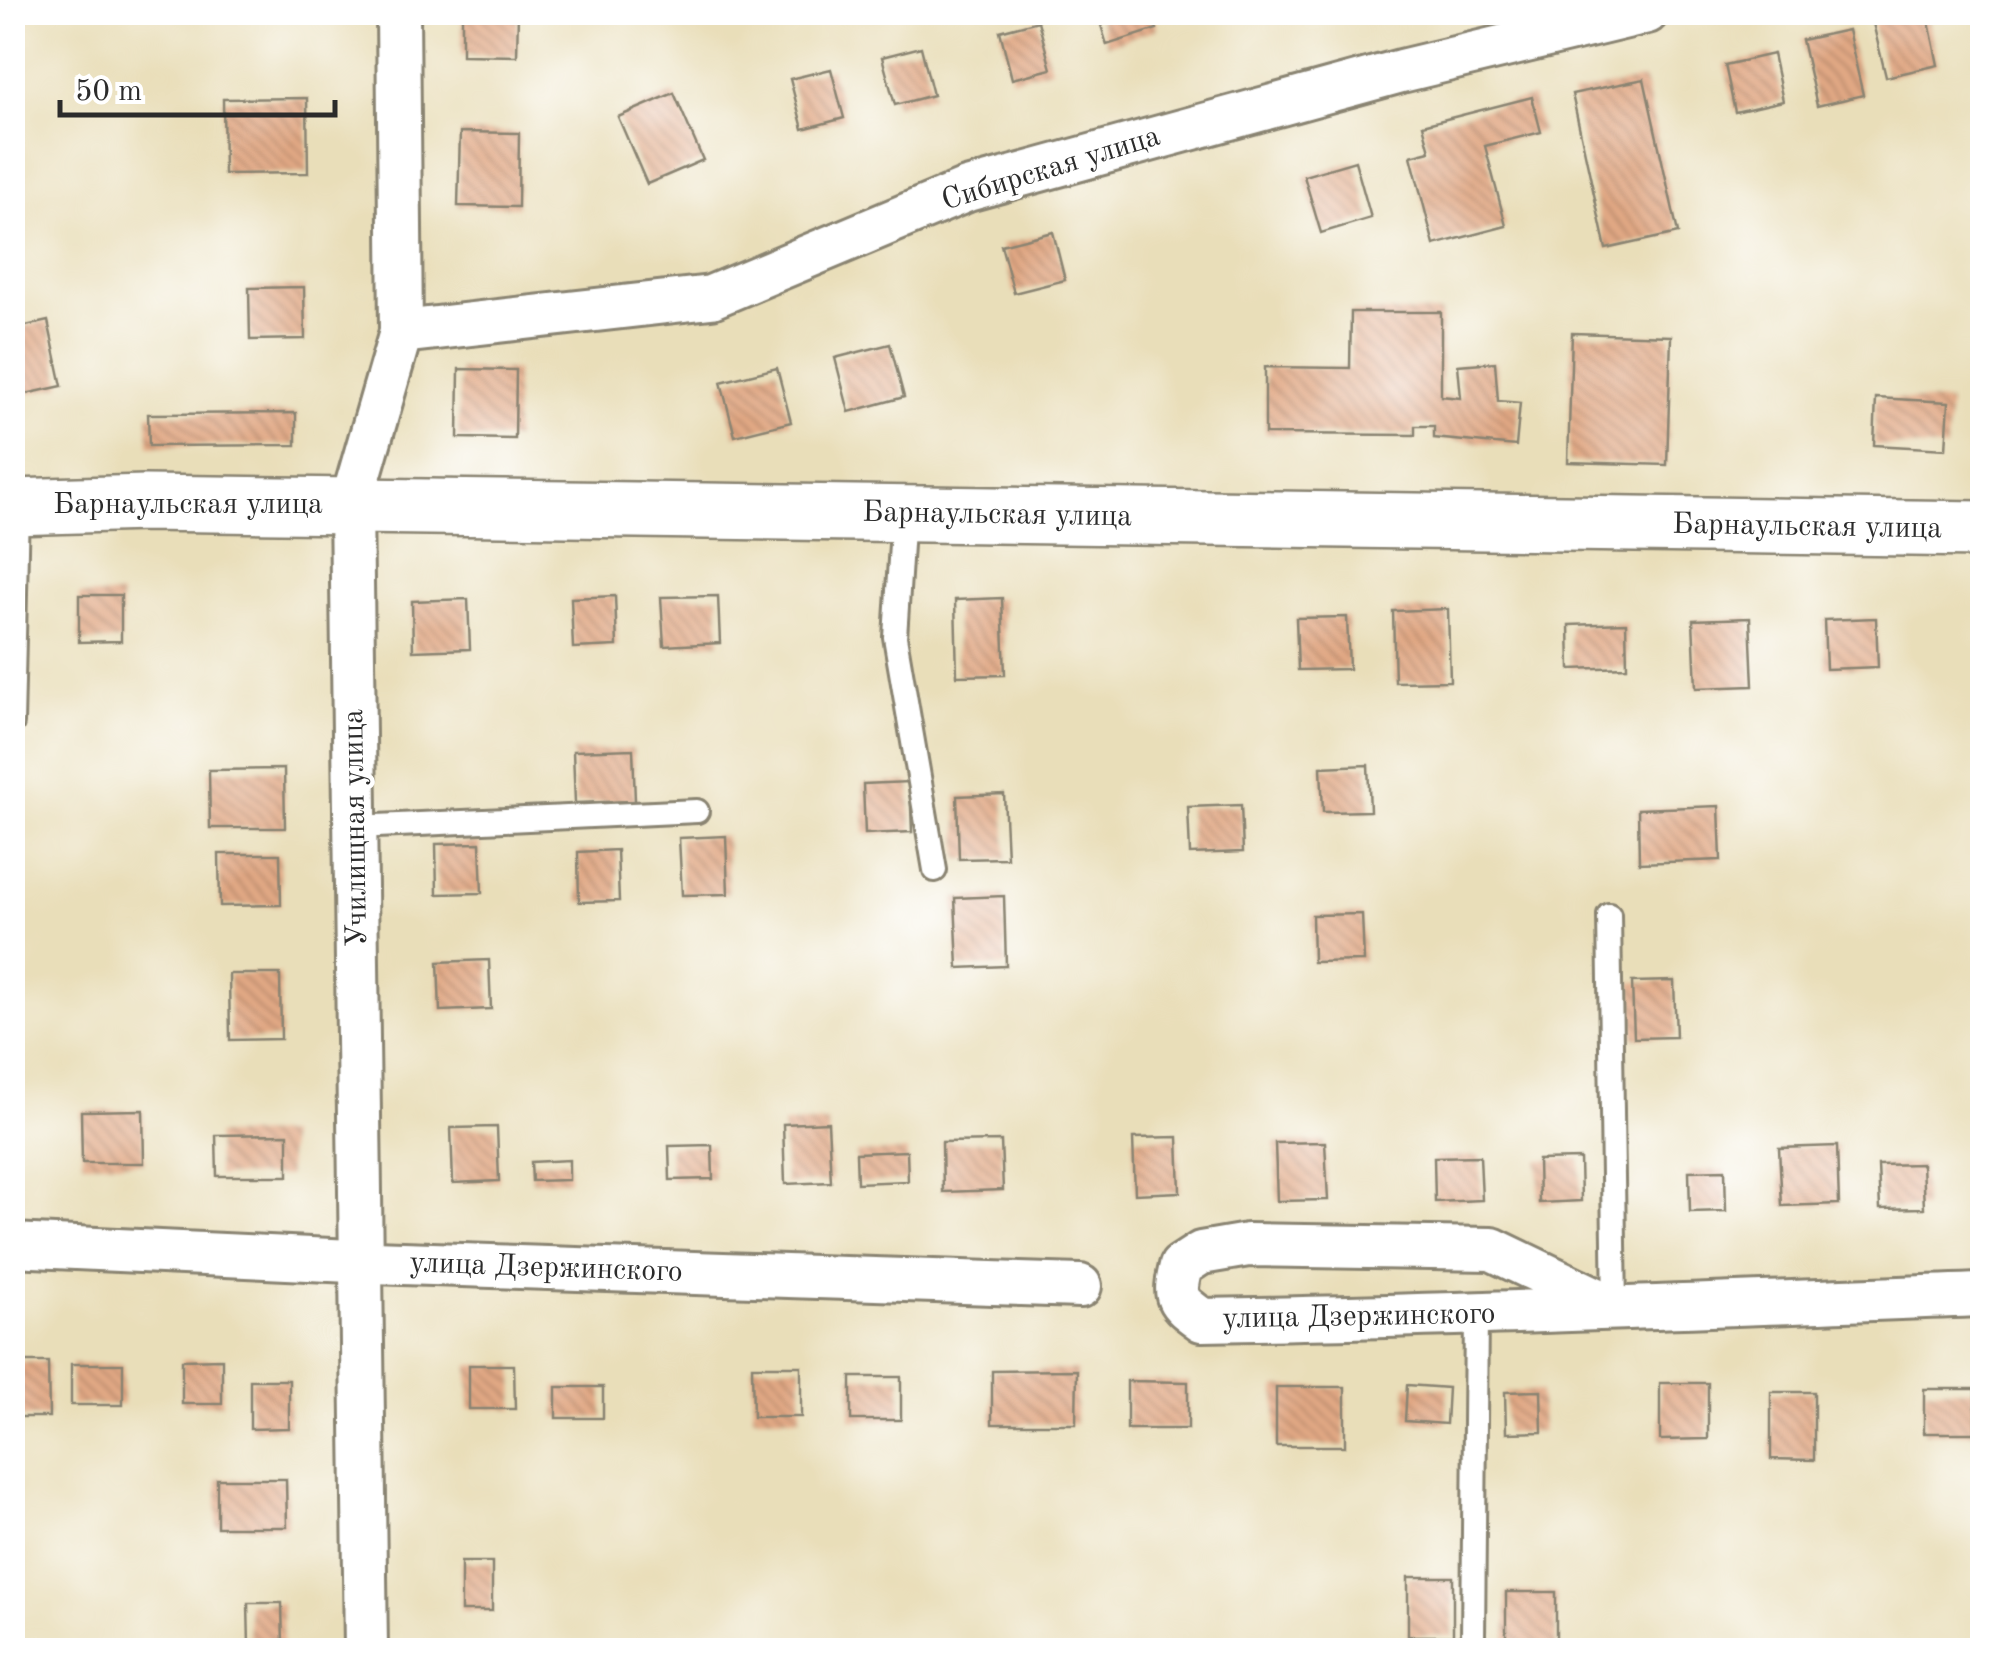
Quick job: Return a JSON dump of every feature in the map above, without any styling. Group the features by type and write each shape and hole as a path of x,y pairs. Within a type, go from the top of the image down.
{"street":[{"name":"Училищная улица","path":"366,1650 351,505 401,332 398,12"},
{"name":"Сибирская улица","path":"401,332 711,297 967,190 1401,70 1647,12"},
{"name":"Барнаульская улица","path":"15,506 351,505 1982,529"},
{"name":"улица Дзержинского","path":"12,1245 361,1262 1080,1286"},
{"name":"улица Дзержинского","path":"1615,1308 1492,1249 1248,1245 1201,1253 1181,1266 1176,1288 1179,1303 1202,1320 1476,1315 1982,1295"}],"lane":[{"path":"12,723 15,506"},
{"path":"903,513 895,636 935,870"},
{"path":"356,827 697,811"},
{"path":"1609,915 1615,1308"},
{"path":"1473,1639 1476,1315"}],"building":[{"path":"462,12 518,12 517,56 462,55"},
{"path":"1097,12 1152,12 1157,29 1107,45"},
{"path":"1927,12 1938,65 1886,77 1873,23"},
{"path":"1038,21 1051,69 1012,79 1000,31"},
{"path":"1848,30 1863,95 1817,106 1802,40"},
{"path":"921,47 933,95 895,105 882,57"},
{"path":"1773,54 1783,101 1735,112 1725,65"},
{"path":"831,69 844,118 803,129 790,79"},
{"path":"1644,79 1678,233 1606,249 1572,94"},
{"path":"674,93 703,160 647,184 618,117"},
{"path":"1532,97 1541,132 1485,146 1506,226 1434,245 1411,156 1430,151 1423,125"},
{"path":"307,98 308,173 224,174 223,99"},
{"path":"460,132 519,133 518,207 458,206"},
{"path":"1355,161 1371,218 1321,233 1304,176"},
{"path":"1053,232 1065,280 1014,293 1001,245"},
{"path":"304,287 305,339 250,340 249,288"},
{"path":"1351,312 1441,312 1441,396 1461,398 1458,365 1495,362 1498,401 1520,403 1516,446 1434,438 1434,426 1415,426 1415,435 1265,434 1265,367 1350,368"},
{"path":"48,321 62,386 12,397 12,329"},
{"path":"1572,333 1671,336 1667,465 1568,462"},
{"path":"890,344 904,397 849,412 835,358"},
{"path":"777,368 791,422 735,436 721,382"},
{"path":"459,369 516,370 515,439 458,438"},
{"path":"1876,398 1949,402 1946,449 1874,445"},
{"path":"296,413 296,445 149,446 148,414"},
{"path":"79,595 121,595 121,641 79,642"},
{"path":"615,596 617,646 573,648 571,598"},
{"path":"718,596 720,643 664,646 661,597"},
{"path":"1002,598 1005,675 957,676 955,600"},
{"path":"468,599 470,649 413,651 412,601"},
{"path":"1448,609 1450,681 1395,682 1393,611"},
{"path":"1347,617 1349,669 1298,670 1296,618"},
{"path":"1750,618 1753,686 1696,688 1693,620"},
{"path":"1876,618 1878,667 1826,669 1824,620"},
{"path":"1626,623 1627,667 1570,669 1569,625"},
{"path":"633,749 635,801 575,803 573,751"},
{"path":"1368,765 1370,811 1323,812 1321,767"},
{"path":"284,769 285,828 210,828 209,770"},
{"path":"910,782 912,832 865,834 863,784"},
{"path":"1004,794 1007,858 959,859 957,796"},
{"path":"1241,805 1243,852 1190,854 1188,807"},
{"path":"1719,806 1721,860 1639,863 1638,809"},
{"path":"726,836 728,894 682,895 679,838"},
{"path":"480,843 482,893 437,894 436,844"},
{"path":"617,850 619,901 579,902 578,852"},
{"path":"219,854 280,854 281,905 220,906"},
{"path":"1004,896 1006,966 958,968 955,898"},
{"path":"1362,914 1364,961 1313,962 1312,915"},
{"path":"489,960 491,1009 440,1011 438,962"},
{"path":"229,974 280,974 281,1039 230,1040"},
{"path":"1674,981 1676,1037 1634,1038 1632,982"},
{"path":"143,1110 144,1163 82,1163 81,1111"},
{"path":"828,1122 831,1182 785,1184 783,1124"},
{"path":"497,1127 499,1181 453,1183 451,1128"},
{"path":"288,1134 288,1176 217,1176 216,1135"},
{"path":"1178,1137 1180,1192 1135,1194 1133,1138"},
{"path":"1001,1141 1003,1190 943,1192 942,1142"},
{"path":"1325,1142 1328,1200 1277,1201 1275,1143"},
{"path":"712,1145 713,1179 670,1180 669,1146"},
{"path":"1837,1146 1839,1204 1782,1206 1779,1148"},
{"path":"907,1151 908,1181 857,1183 856,1153"},
{"path":"1480,1156 1482,1200 1435,1202 1434,1157"},
{"path":"1580,1159 1581,1201 1539,1203 1538,1160"},
{"path":"569,1160 569,1180 532,1181 531,1162"},
{"path":"1922,1164 1924,1208 1880,1209 1878,1165"},
{"path":"1725,1170 1726,1211 1690,1212 1689,1171"},
{"path":"222,1359 222,1404 182,1404 182,1360"},
{"path":"12,1362 48,1362 49,1417 12,1417"},
{"path":"71,1364 123,1364 123,1405 71,1405"},
{"path":"469,1365 514,1365 515,1409 469,1409"},
{"path":"752,1366 801,1366 801,1417 753,1417"},
{"path":"1077,1370 1076,1424 992,1424 992,1371"},
{"path":"851,1377 901,1377 901,1420 851,1420"},
{"path":"250,1380 289,1380 289,1428 250,1429"},
{"path":"1127,1381 1188,1382 1188,1429 1127,1429"},
{"path":"1660,1383 1708,1383 1708,1439 1660,1440"},
{"path":"1407,1385 1448,1388 1446,1424 1405,1421"},
{"path":"556,1387 603,1387 603,1418 556,1418"},
{"path":"1276,1387 1345,1387 1345,1446 1276,1446"},
{"path":"1924,1389 1975,1389 1975,1433 1924,1433"},
{"path":"1541,1391 1542,1432 1506,1433 1505,1392"},
{"path":"1771,1392 1814,1392 1814,1460 1771,1459"},
{"path":"217,1479 286,1479 287,1527 217,1527"},
{"path":"461,1562 492,1562 492,1611 461,1611"},
{"path":"1408,1577 1453,1577 1453,1636 1408,1636"},
{"path":"1506,1592 1556,1592 1556,1648 1506,1648"},
{"path":"248,1603 282,1603 283,1646 249,1646"}]}
